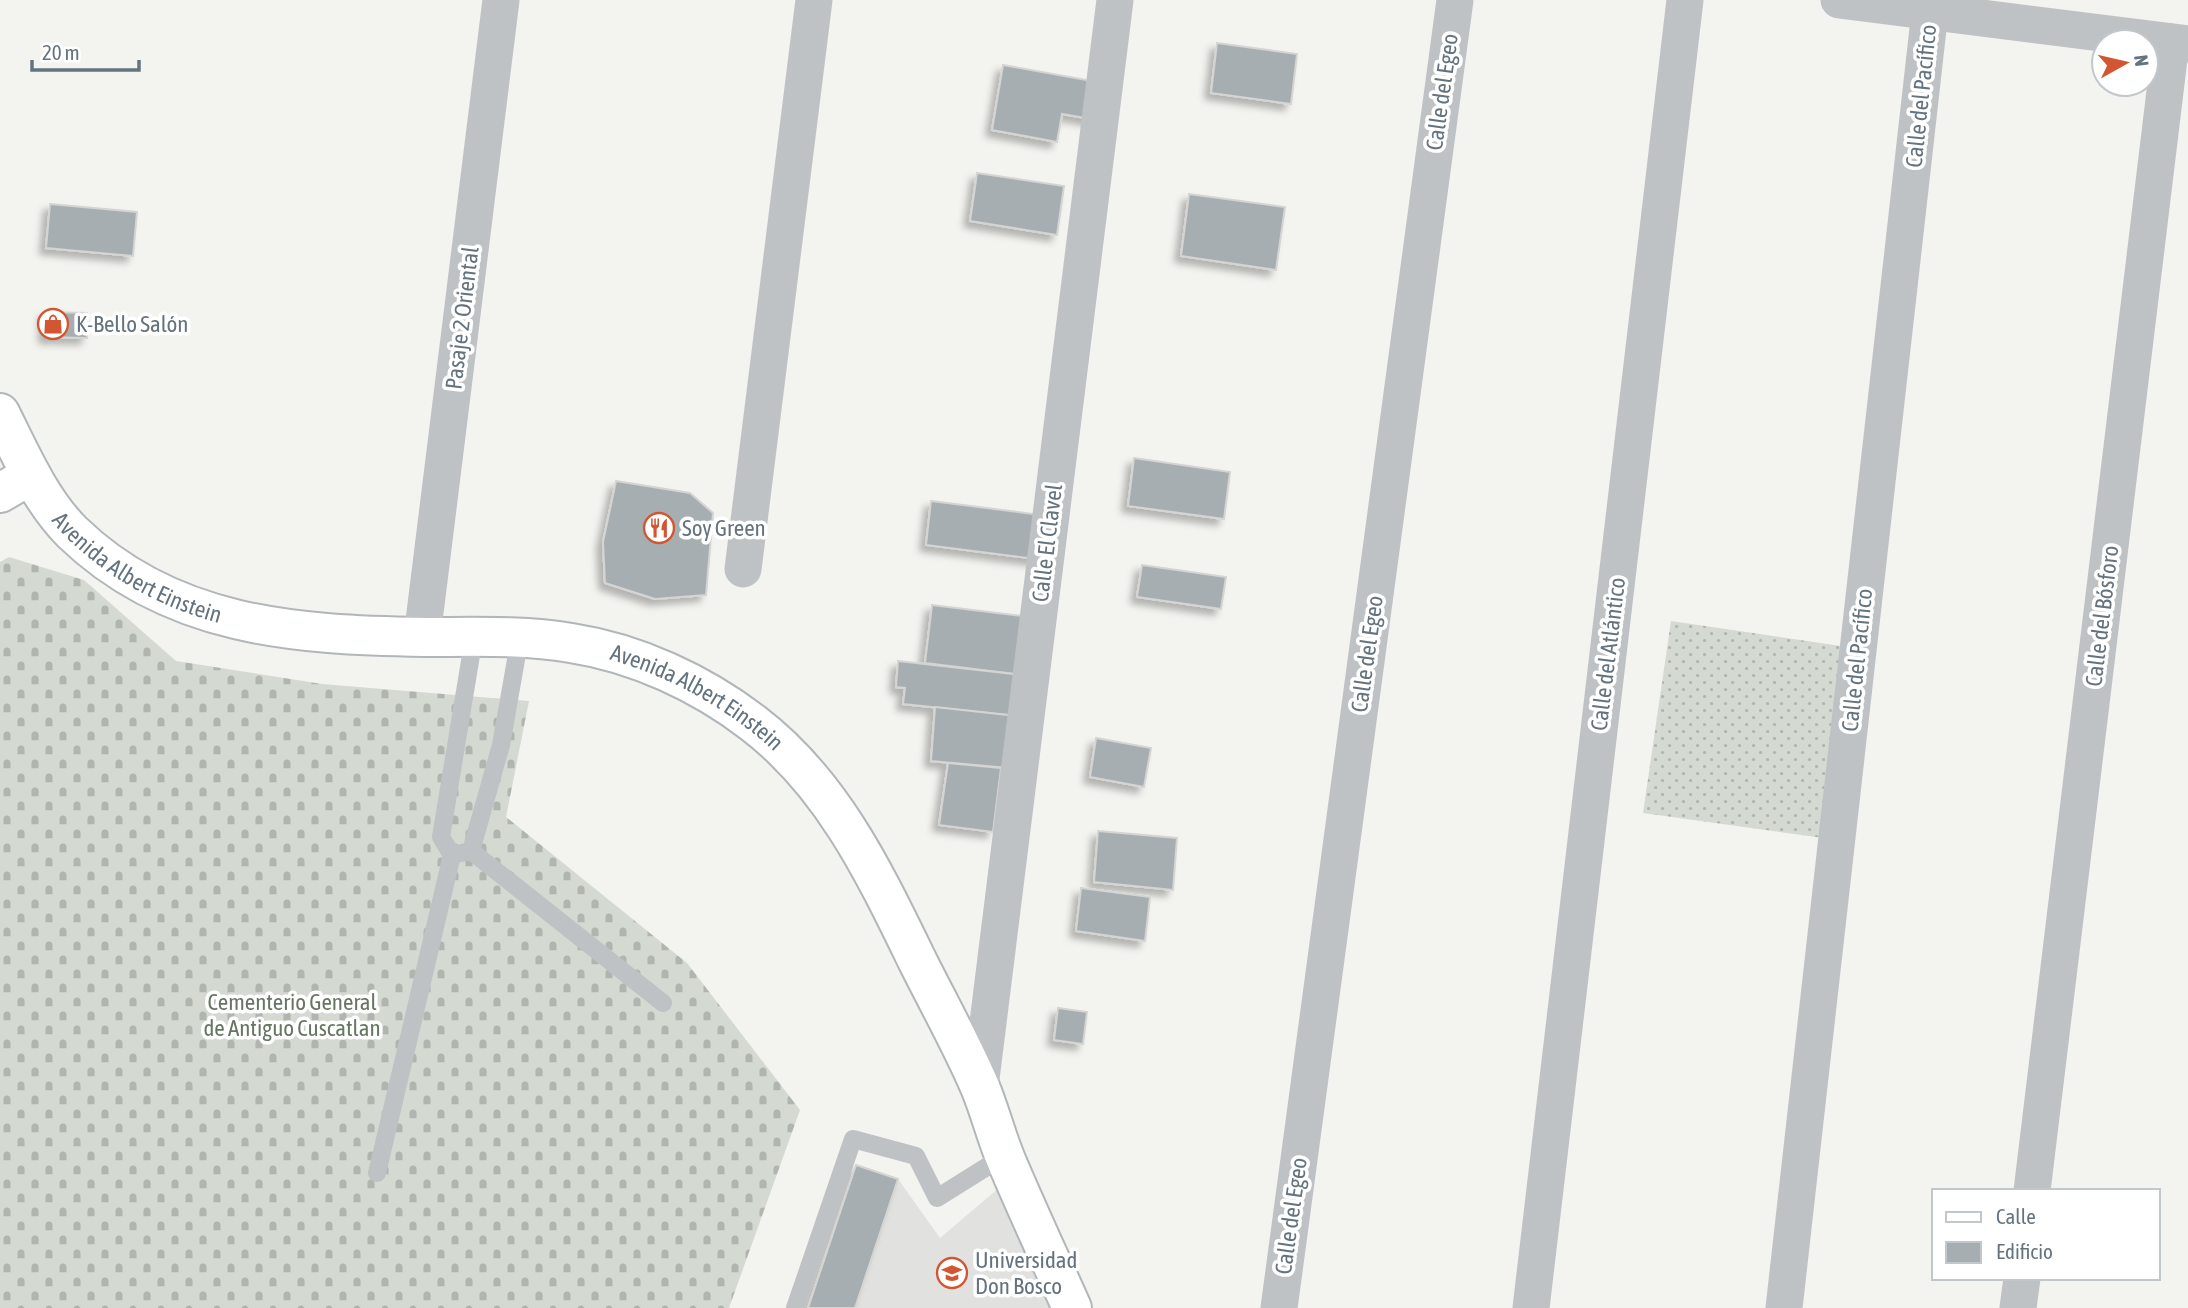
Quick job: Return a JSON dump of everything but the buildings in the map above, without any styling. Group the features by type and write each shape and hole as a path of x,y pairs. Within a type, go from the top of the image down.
{"street":[{"name":"Pasaje 2 Oriental","path":"422,637 501,0"},
{"path":"743,569 814,0"},
{"name":"Calle El Clavel","path":"980,1087 1115,0"},
{"name":"Calle del Egeo","path":"1279,1308 1454,0"},
{"name":"Calle del Atlántico","path":"1531,1308 1685,0"},
{"path":"1839,0 2180,43"},
{"name":"Calle del Pacífico","path":"1784,1308 1930,11"},
{"name":"Calle del Bósforo","path":"2032,1189 2180,43"},
{"name":"Avenida Albert Einstein","path":"0,413 16,484 115,567 191,609 268,627 345,635 520,637 596,648 668,672 714,696 755,724 797,762 836,810 869,864 980,1087 1004,1156 1072,1308"},
{"path":"2018,1308 2022,1280"}],"lane":[{"path":"377,1173 452,855 441,837 474,637"},
{"path":"471,850 501,745 520,637"},
{"path":"452,855 471,850"},
{"path":"471,850 663,1003"},
{"path":"795,1308 853,1139 916,1156 937,1199 1004,1156"}],"shaded area":[{"name":"Universidad Don Bosco","path":"898,1179 940,1238 1000,1187 1053,1308 855,1308"}],"green space":[{"name":"Cementerio General de Antiguo Cuscatlan","path":"9,557 84,580 176,661 322,684 529,701 506,817 687,963 800,1110 729,1308 0,1308 0,562"},
{"path":"1671,621 1861,649 1837,840 1643,813"}],"place":[{"name":"K-Bello Salón","path":"53,324"},
{"name":"Soy Green","path":"659,528"},
{"name":"Universidad Don Bosco","path":"952,1273"}]}
